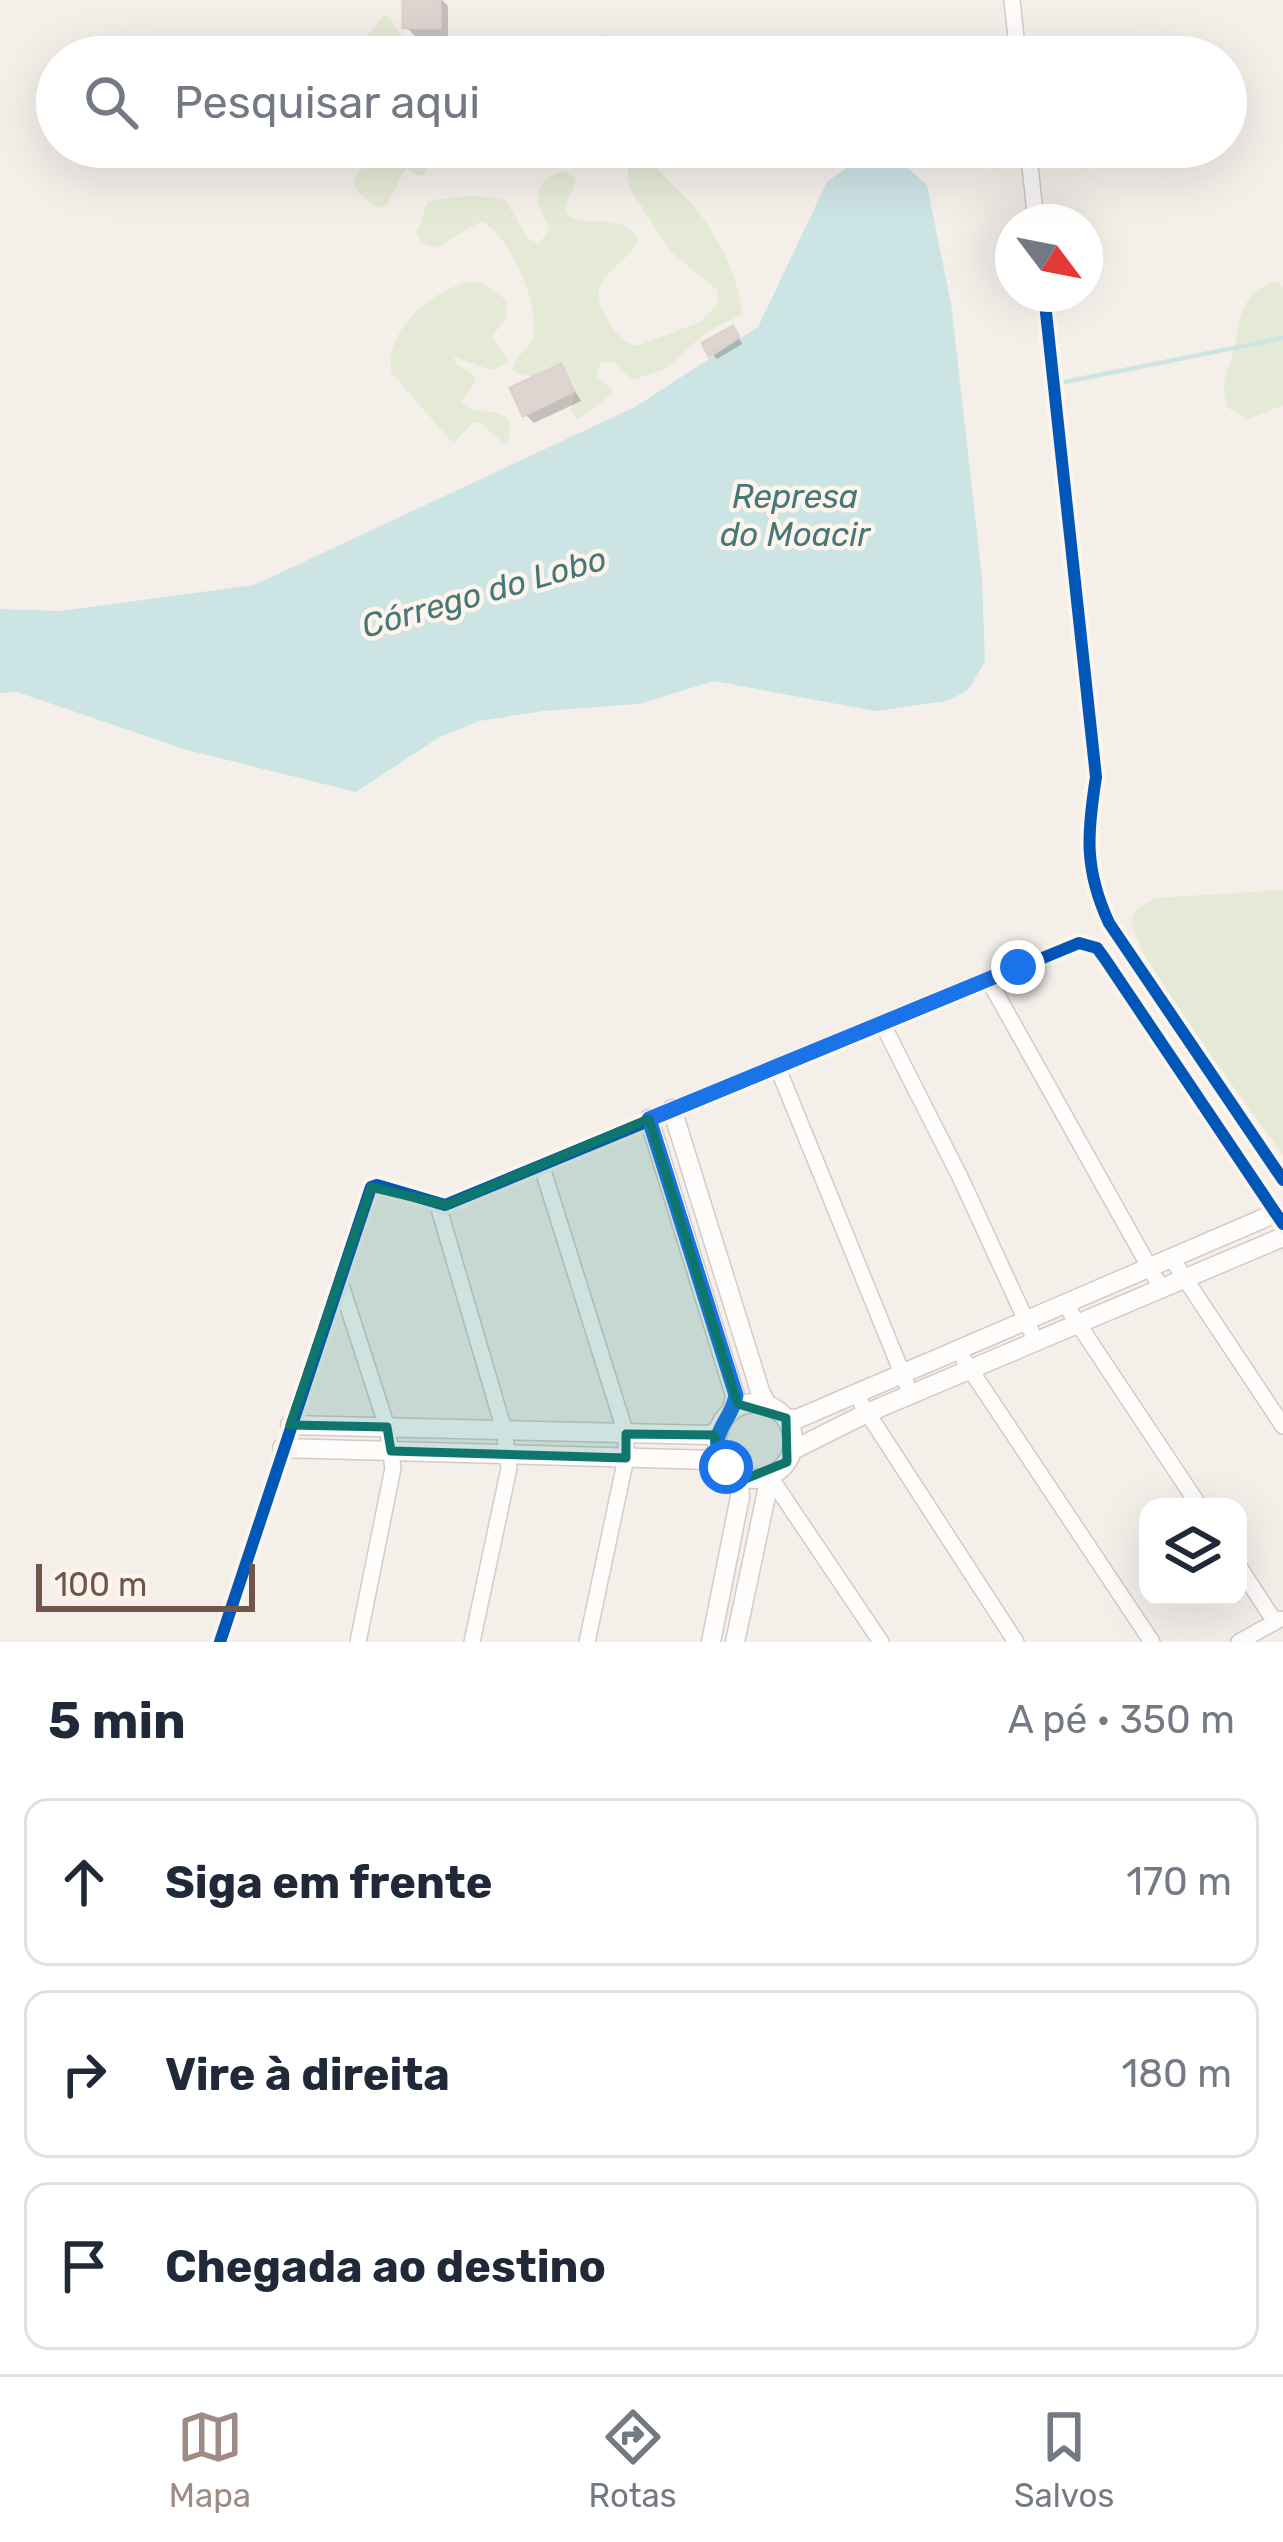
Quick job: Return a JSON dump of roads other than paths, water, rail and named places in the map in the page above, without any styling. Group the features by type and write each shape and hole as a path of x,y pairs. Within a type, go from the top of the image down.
{"street":[{"path":"1012,0 1016,36"},
{"path":"1030,168 1034,204"},
{"path":"1046,312 1096,777 1087,837 1093,889 1109,923 1283,1180"},
{"path":"220,1642 370,1187 449,1204 1079,943 1096,947 1279,1219 1172,1258 797,1419 786,1418 767,1405 749,1403 732,1411"},
{"path":"988,980 1161,1288"},
{"path":"882,1023 962,1179 1036,1342"},
{"path":"777,1066 911,1395"},
{"path":"672,1109 767,1405"},
{"path":"649,1119 736,1395 718,1431 717,1447 740,1497 713,1634 739,1639 770,1477"},
{"path":"542,1164 626,1434 626,1458 587,1642"},
{"path":"436,1202 504,1430 509,1468 472,1642"},
{"path":"793,1450 867,1413 1283,1237"},
{"path":"1172,1258 1283,1426"},
{"path":"338,1278 387,1427 393,1468 358,1642"},
{"path":"1065,1304 1194,1498"},
{"path":"957,1351 1152,1642"},
{"path":"856,1394 1016,1642"},
{"path":"282,1448 712,1460 752,1480 770,1477 783,1468 793,1450 786,1418"},
{"path":"290,1425 626,1434 708,1435 718,1431"},
{"path":"770,1477 881,1642"},
{"path":"1239,1642 1279,1619 1247,1576"}],"water":[{"name":"Represa do Moacir","path":"846,168 908,168 927,185 951,303 982,578 985,662 968,690 947,701 875,711 714,681 639,704 479,721 438,738 356,792 187,750 17,692 0,693 0,609 60,611 254,585 635,407 758,327 827,182"}],"waterway":[{"name":"Córrego do Lobo","path":"1065,382 1283,338"}]}
